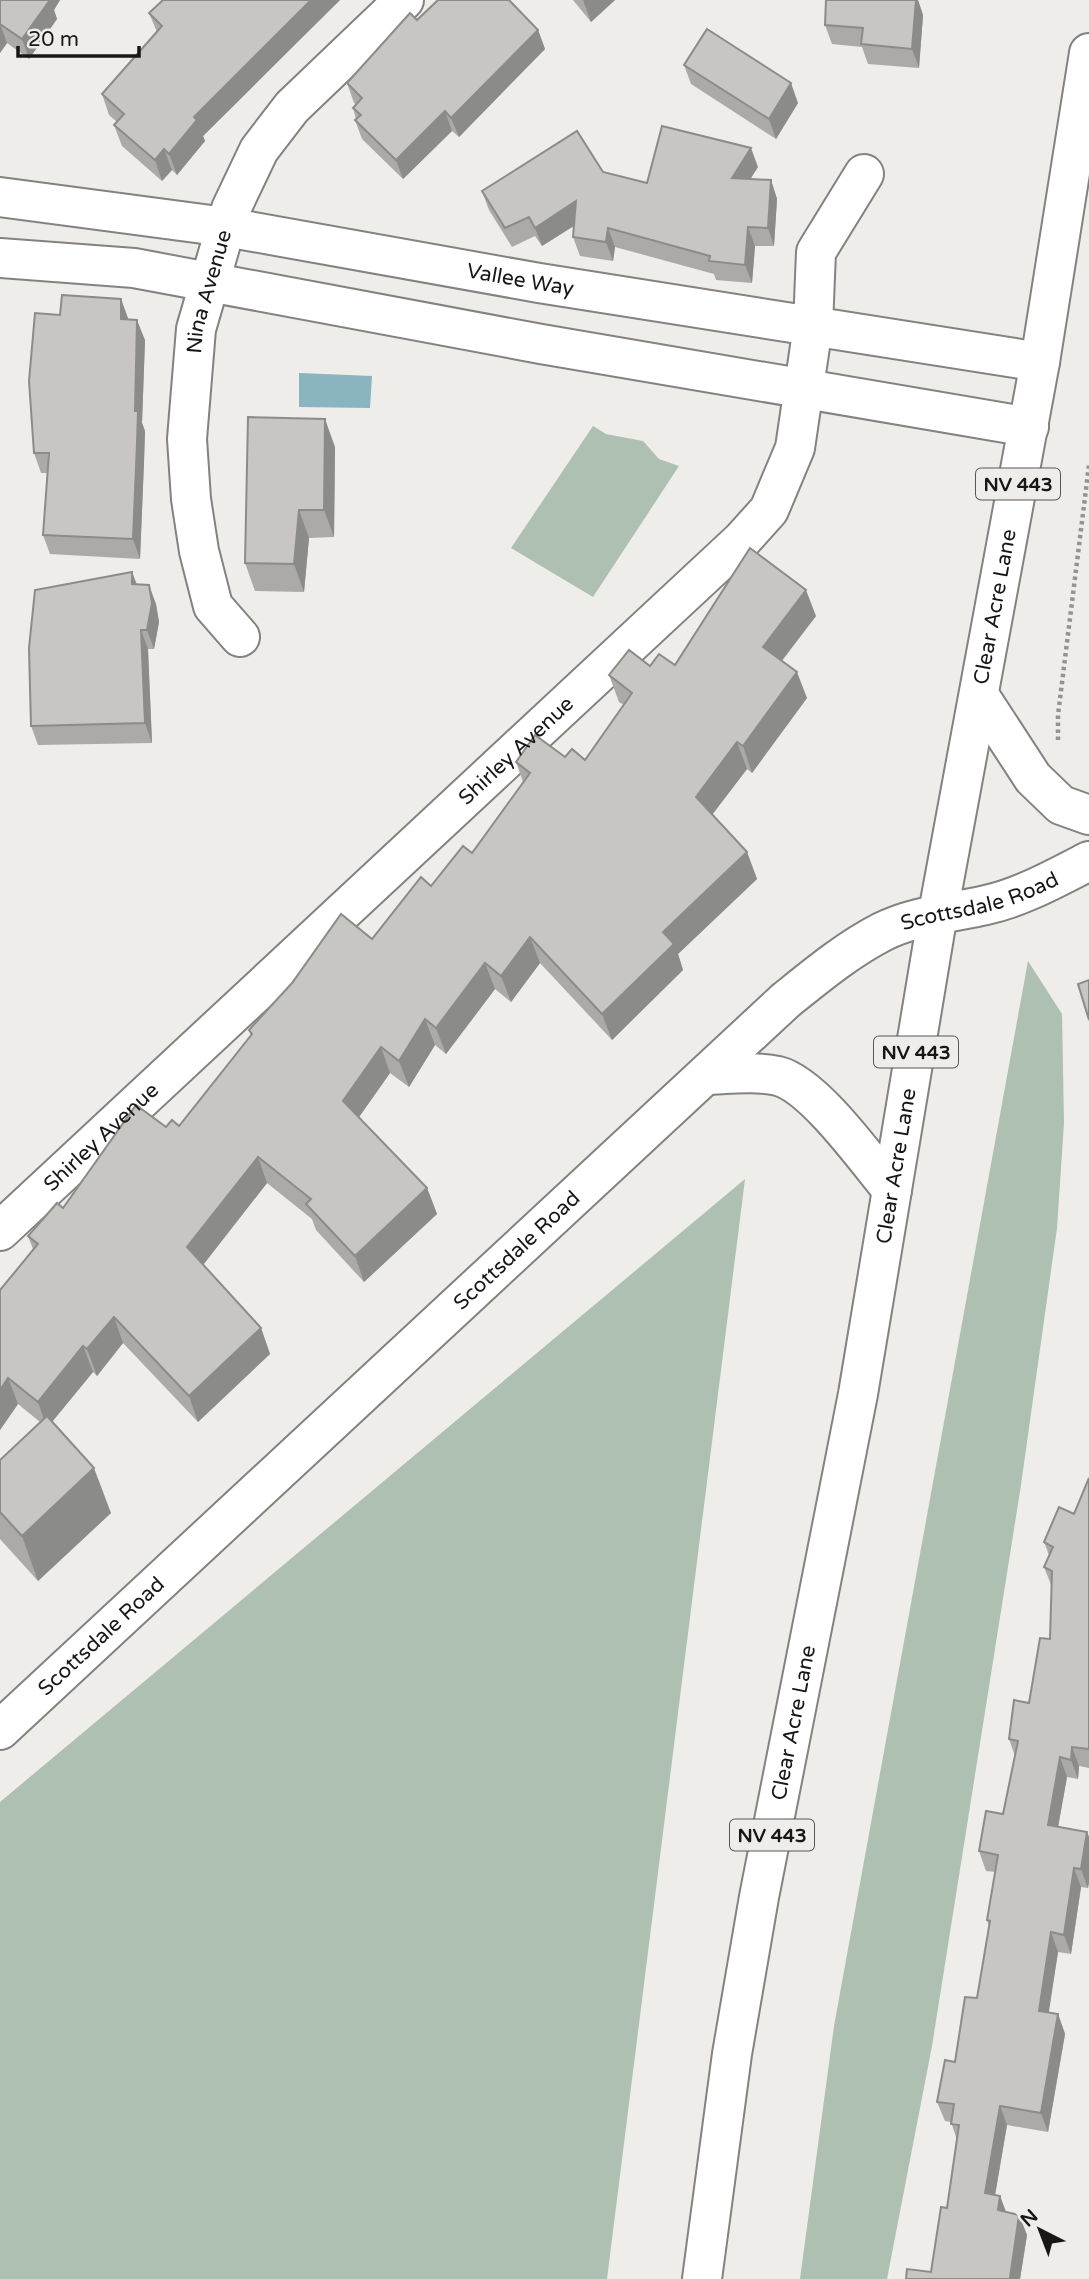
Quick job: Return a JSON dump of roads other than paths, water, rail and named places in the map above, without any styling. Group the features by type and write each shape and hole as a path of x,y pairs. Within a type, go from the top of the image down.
{"street":[{"name":"Nina Avenue","path":"240,636 213,606 199,551 191,499 187,439 196,329 226,227 253,160 284,117 404,0"},
{"name":"Clear Acre Lane","path":"702,2279 730,2067 759,1897 858,1394 938,913 1029,427 1089,53"},
{"name":"Shirley Avenue","path":"0,1231 742,540 769,510 795,449 813,326 816,252 864,174"},
{"name":"Vallee Way","path":"0,197 226,227 539,284 1040,362"},
{"path":"0,258 134,268 210,284 805,390 1029,427"},
{"path":"979,695 1034,778 1061,805 1089,815"},
{"name":"Scottsdale Road","path":"0,1730 786,1000 832,963 883,932 938,913 988,905 1037,888 1089,861"},
{"path":"707,1075 754,1073 780,1077 804,1088 892,1190"}],"water":[{"path":"299,373 372,376 370,408 299,407"}]}
